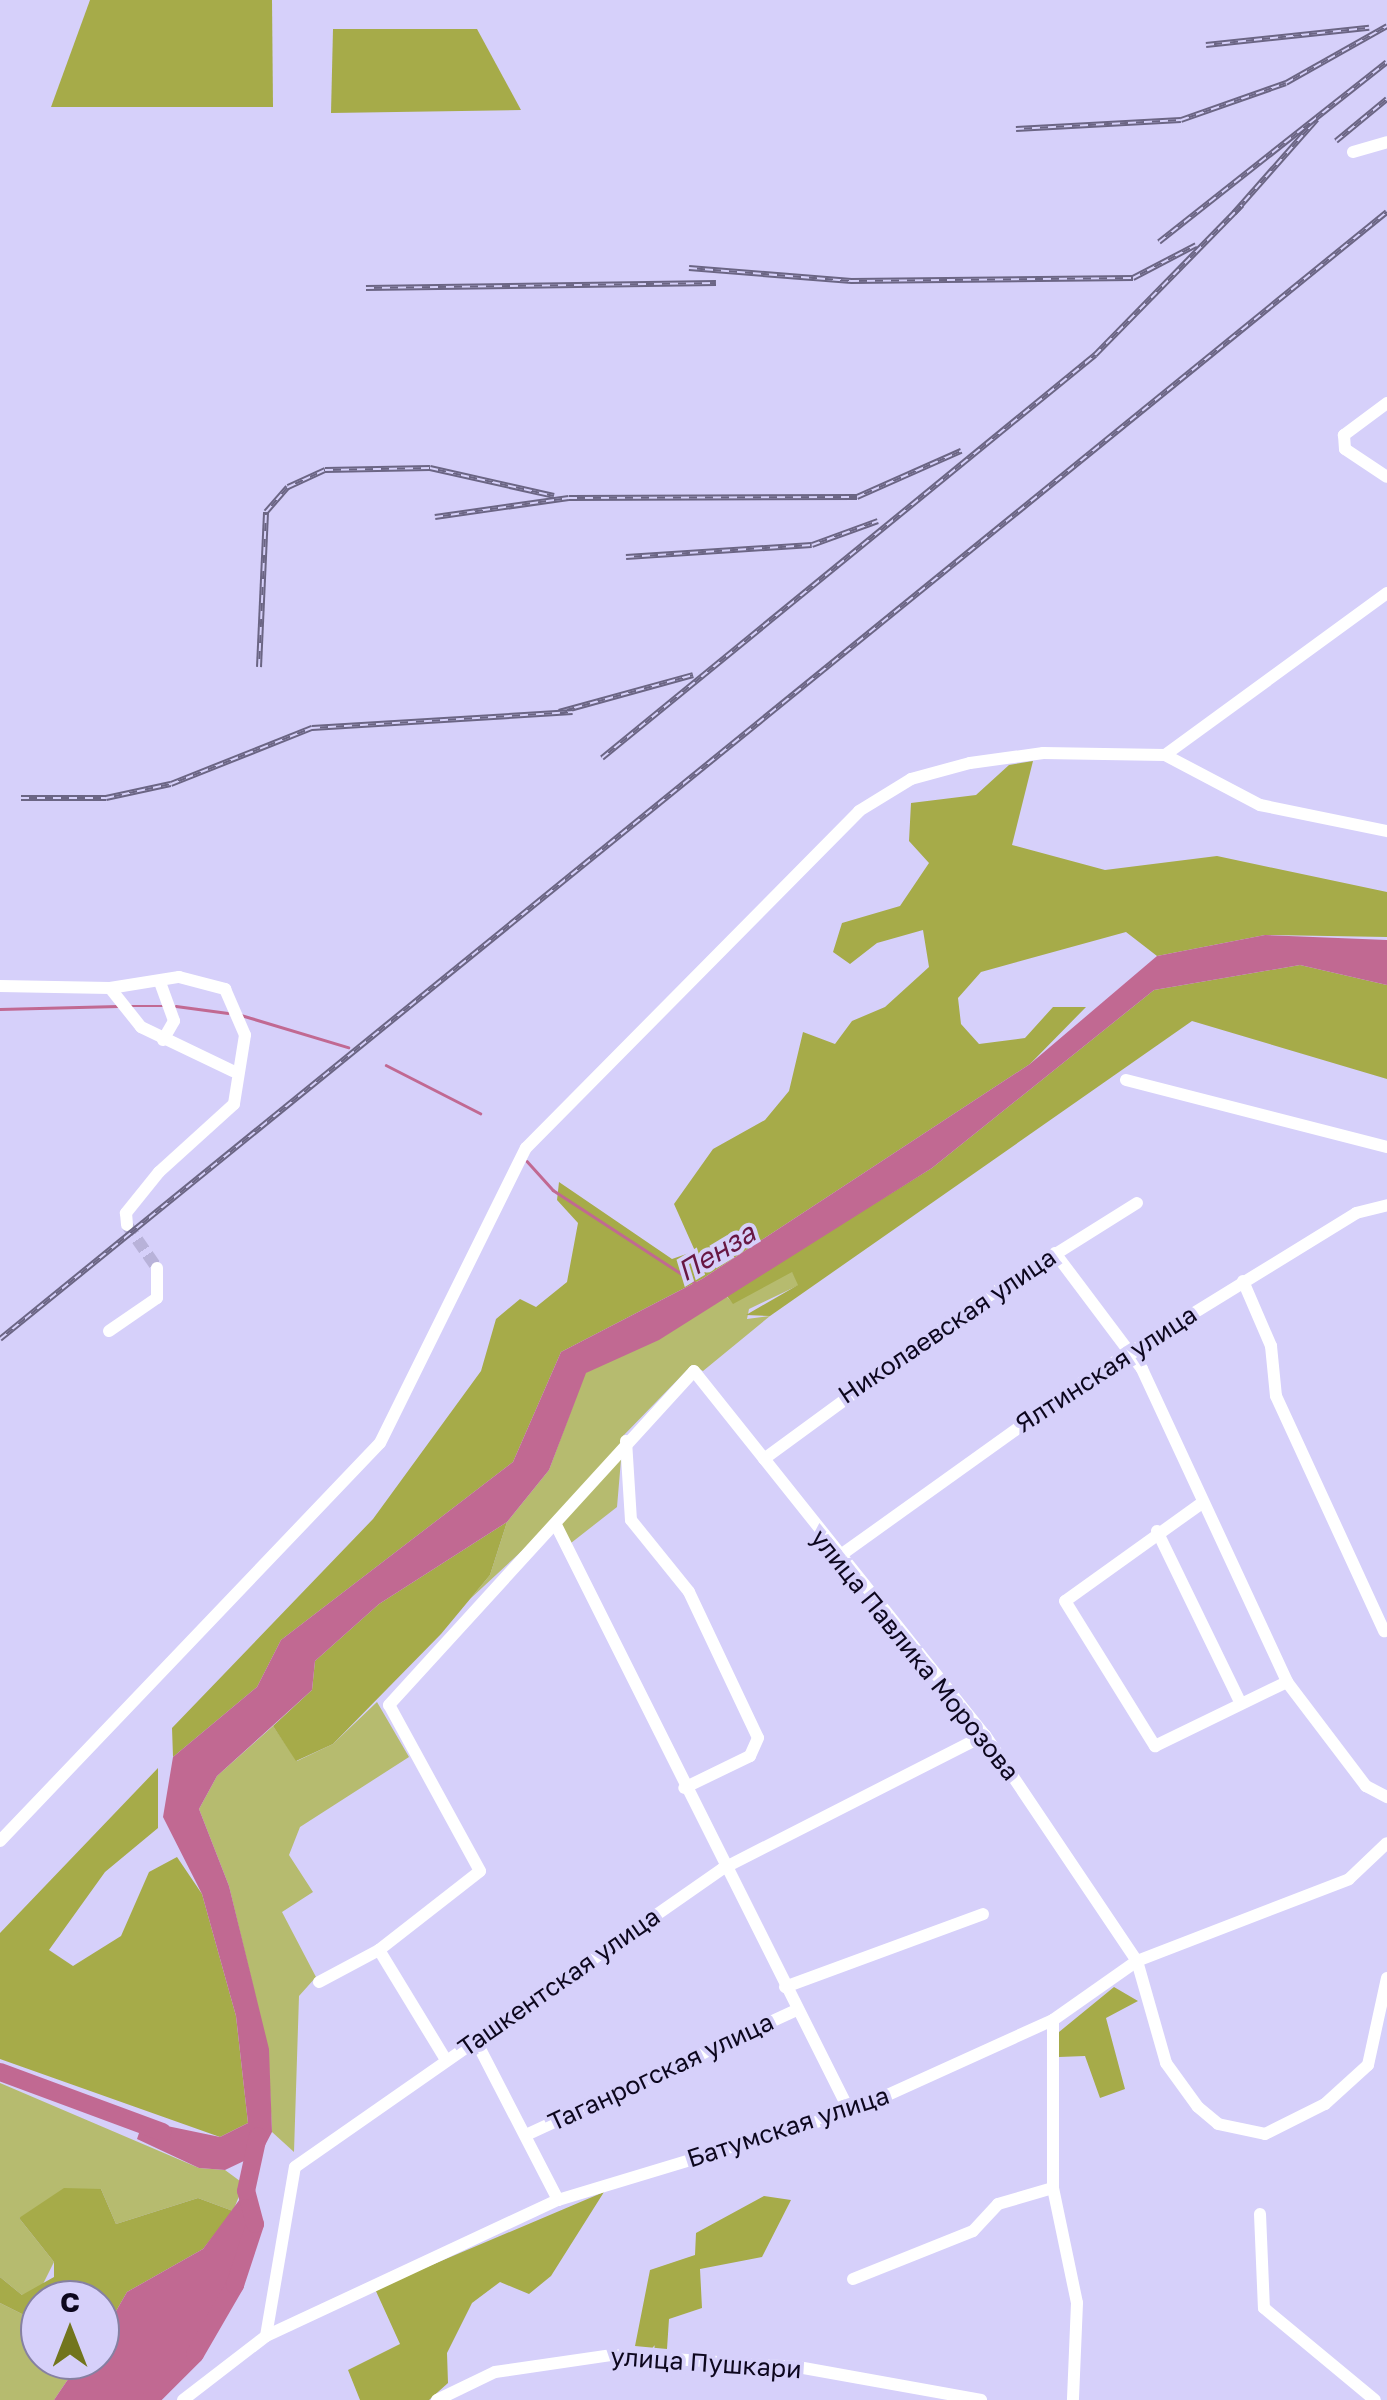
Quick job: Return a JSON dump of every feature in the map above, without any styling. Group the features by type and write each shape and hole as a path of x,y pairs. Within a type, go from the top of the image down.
{"street":[{"path":"1353,152 1387,142"},
{"path":"1387,402 1344,434 1344,449 1387,477"},
{"path":"1164,755 1387,594"},
{"path":"0,1841 380,1443 526,1148 806,861 885,795 970,763 1164,755 1260,805 1387,830"},
{"path":"0,986 110,988 161,984 179,977 225,989 245,1035 233,1071 234,1104 159,1172 126,1212 127,1225"},
{"path":"161,984 174,1021 164,1040"},
{"path":"110,988 164,1040 233,1071"},
{"path":"1126,1080 1387,1148"},
{"name":"Николаевская улица","path":"764,1459 1055,1253 1137,1203"},
{"name":"Ялтинская улица","path":"838,1557 1129,1352 1356,1212 1387,1205"},
{"path":"1055,1253 1129,1352 1287,1682 1366,1786 1387,1798"},
{"path":"109,1331 157,1298 157,1268"},
{"path":"1244,1281 1271,1346 1276,1396 1384,1631"},
{"name":"улица Павлика Морозова","path":"626,1442 694,1371 838,1557 986,1735 1136,1960 1166,2062 1198,2107 1218,2124 1265,2134 1325,2104 1368,2065 1387,1978"},
{"path":"319,1982 379,1950 480,1871 389,1705 557,1527 626,1442"},
{"path":"626,1442 631,1520 688,1592 758,1738 750,1756 684,1788"},
{"path":"1202,1503 1156,1531 1065,1601 1154,1746 1287,1682"},
{"path":"557,1527 722,1869 850,2112"},
{"path":"1156,1531 1241,1704"},
{"name":"Ташкентская улица","path":"266,2336 295,2166 722,1869 986,1735"},
{"name":"Батумская улица","path":"182,2400 266,2336 558,2200 850,2112 1053,2020 1136,1960 1349,1879 1387,1843"},
{"name":"Таганрогская улица","path":"786,1987 983,1914"},
{"path":"379,1950 446,2060"},
{"name":"Таганрогская улица","path":"526,2135 796,2010"},
{"path":"1053,2020 1053,2188 1077,2303 1073,2400"},
{"path":"476,2041 558,2200"},
{"path":"853,2279 972,2231 998,2204 1053,2188"},
{"path":"1260,2214 1264,2308 1377,2400 1387,2391"},
{"name":"улица Пушкари","path":"437,2400 494,2372 611,2355 798,2367 981,2400"}],"green space":[{"path":"90,0 272,0 273,107 51,107"},
{"path":"333,29 477,29 521,110 331,113"},
{"path":"1033,761 1012,845 1105,870 1217,856 1387,892 1387,937 1265,935 1157,956 1126,932 981,972 958,998 961,1024 979,1044 1025,1038 1053,1007 1086,1007 1030,1064 702,1279 561,1352 513,1462 281,1640 257,1687 173,1757 172,1728 373,1519 481,1371 496,1319 520,1299 536,1307 567,1282 578,1223 557,1200 559,1182 672,1259 695,1251 674,1204 713,1149 765,1120 789,1091 803,1032 835,1044 852,1021 885,1007 929,967 923,930 877,943 850,964 833,952 842,923 900,906 929,863 909,841 911,803 976,795 1009,765"},
{"path":"1300,965 1387,985 1387,1079 1192,1021 770,1316 746,1315 798,1285 792,1272 733,1304 726,1295 932,1168 1154,990"},
{"path":"792,1271 799,1285 749,1309 747,1319 770,1316 703,1371 692,1365 623,1436 617,1507 571,1543 553,1522 470,1599 490,1575 507,1522 549,1470 585,1373 725,1295 733,1303"},
{"path":"507,1522 490,1575 441,1634 333,1744 296,1761 273,1726 312,1690 315,1661 379,1604"},
{"path":"377,1702 409,1757 300,1827 289,1855 313,1892 282,1912 316,1977 299,1996 294,2152 272,2132 268,2049 229,1886 199,1809 217,1776 273,1726 297,1761 333,1744"},
{"path":"158,1768 158,1828 105,1872 49,1950 73,1966 121,1936 149,1872 177,1857 202,1894 236,2016 248,2123 220,2137 0,2059 0,1933"},
{"path":"1114,1987 1138,2001 1106,2018 1125,2089 1100,2098 1085,2056 1059,2057 1059,2032"},
{"path":"0,2083 199,2168 225,2170 244,2184 233,2211 198,2198 116,2224 101,2189 19,2218 54,2262 45,2280 20,2280 20,2293 0,2277"},
{"path":"64,2188 101,2189 116,2224 198,2198 233,2211 203,2249 127,2292 120,2304 120,2280 49,2280 54,2277 54,2262 19,2218"},
{"path":"604,2192 551,2276 529,2294 500,2282 472,2303 447,2353 448,2383 429,2400 360,2400 348,2370 400,2344 375,2289"},
{"path":"764,2196 791,2200 762,2257 700,2269 702,2308 669,2319 667,2349 635,2346 650,2270 695,2255 696,2233"},
{"path":"0,2277 20,2293 20,2313 0,2303"},
{"path":"0,2303 20,2313 20,2380 68,2380 54,2400 0,2400"}],"shaded area":[{"path":"1265,935 1387,940 1387,985 1300,965 1154,990 932,1168 659,1340 586,1373 549,1470 507,1522 379,1604 315,1661 312,1690 217,1776 199,1809 229,1886 269,2049 272,2132 261,2153 225,2170 199,2168 137,2139 143,2121 220,2137 248,2123 236,2016 202,1894 163,1817 173,1757 257,1687 281,1640 513,1462 561,1352 702,1279 1030,1064 1157,956"},
{"path":"246,2191 255,2224 235,2285 195,2354 149,2400 54,2400 68,2380 120,2380 120,2304 127,2292 203,2249"}],"waterway":[{"path":"0,1009 118,1006"},
{"path":"131,1006 163,1006"},
{"path":"176,1006 228,1013"},
{"path":"241,1015 348,1047"},
{"path":"386,1065 480,1113"},
{"name":"Пенза","path":"527,1161 553,1190 697,1284"},
{"path":"0,2072 162,2132"},
{"path":"149,2400 195,2354 235,2285 255,2224 246,2191 258,2136"}],"tunnel":[{"path":"127,1225 157,1268"}],"railway":[{"path":"1016,129 1181,120 1286,83 1387,26"},
{"path":"1206,45 1369,28"},
{"path":"1159,242 1387,62"},
{"path":"1336,141 1387,99"},
{"path":"1234,213 1317,119"},
{"path":"602,758 1095,355 1242,205"},
{"path":"0,1339 1387,212"},
{"path":"689,268 851,281 1133,278 1196,245"},
{"path":"366,288 716,283"},
{"path":"435,517 569,498 857,497 961,451"},
{"path":"259,667 266,512 288,487 325,470 430,468 554,496"},
{"path":"626,557 812,545 878,521"},
{"path":"559,712 693,675"},
{"path":"21,798 106,798 171,784 312,728 573,712"}]}
